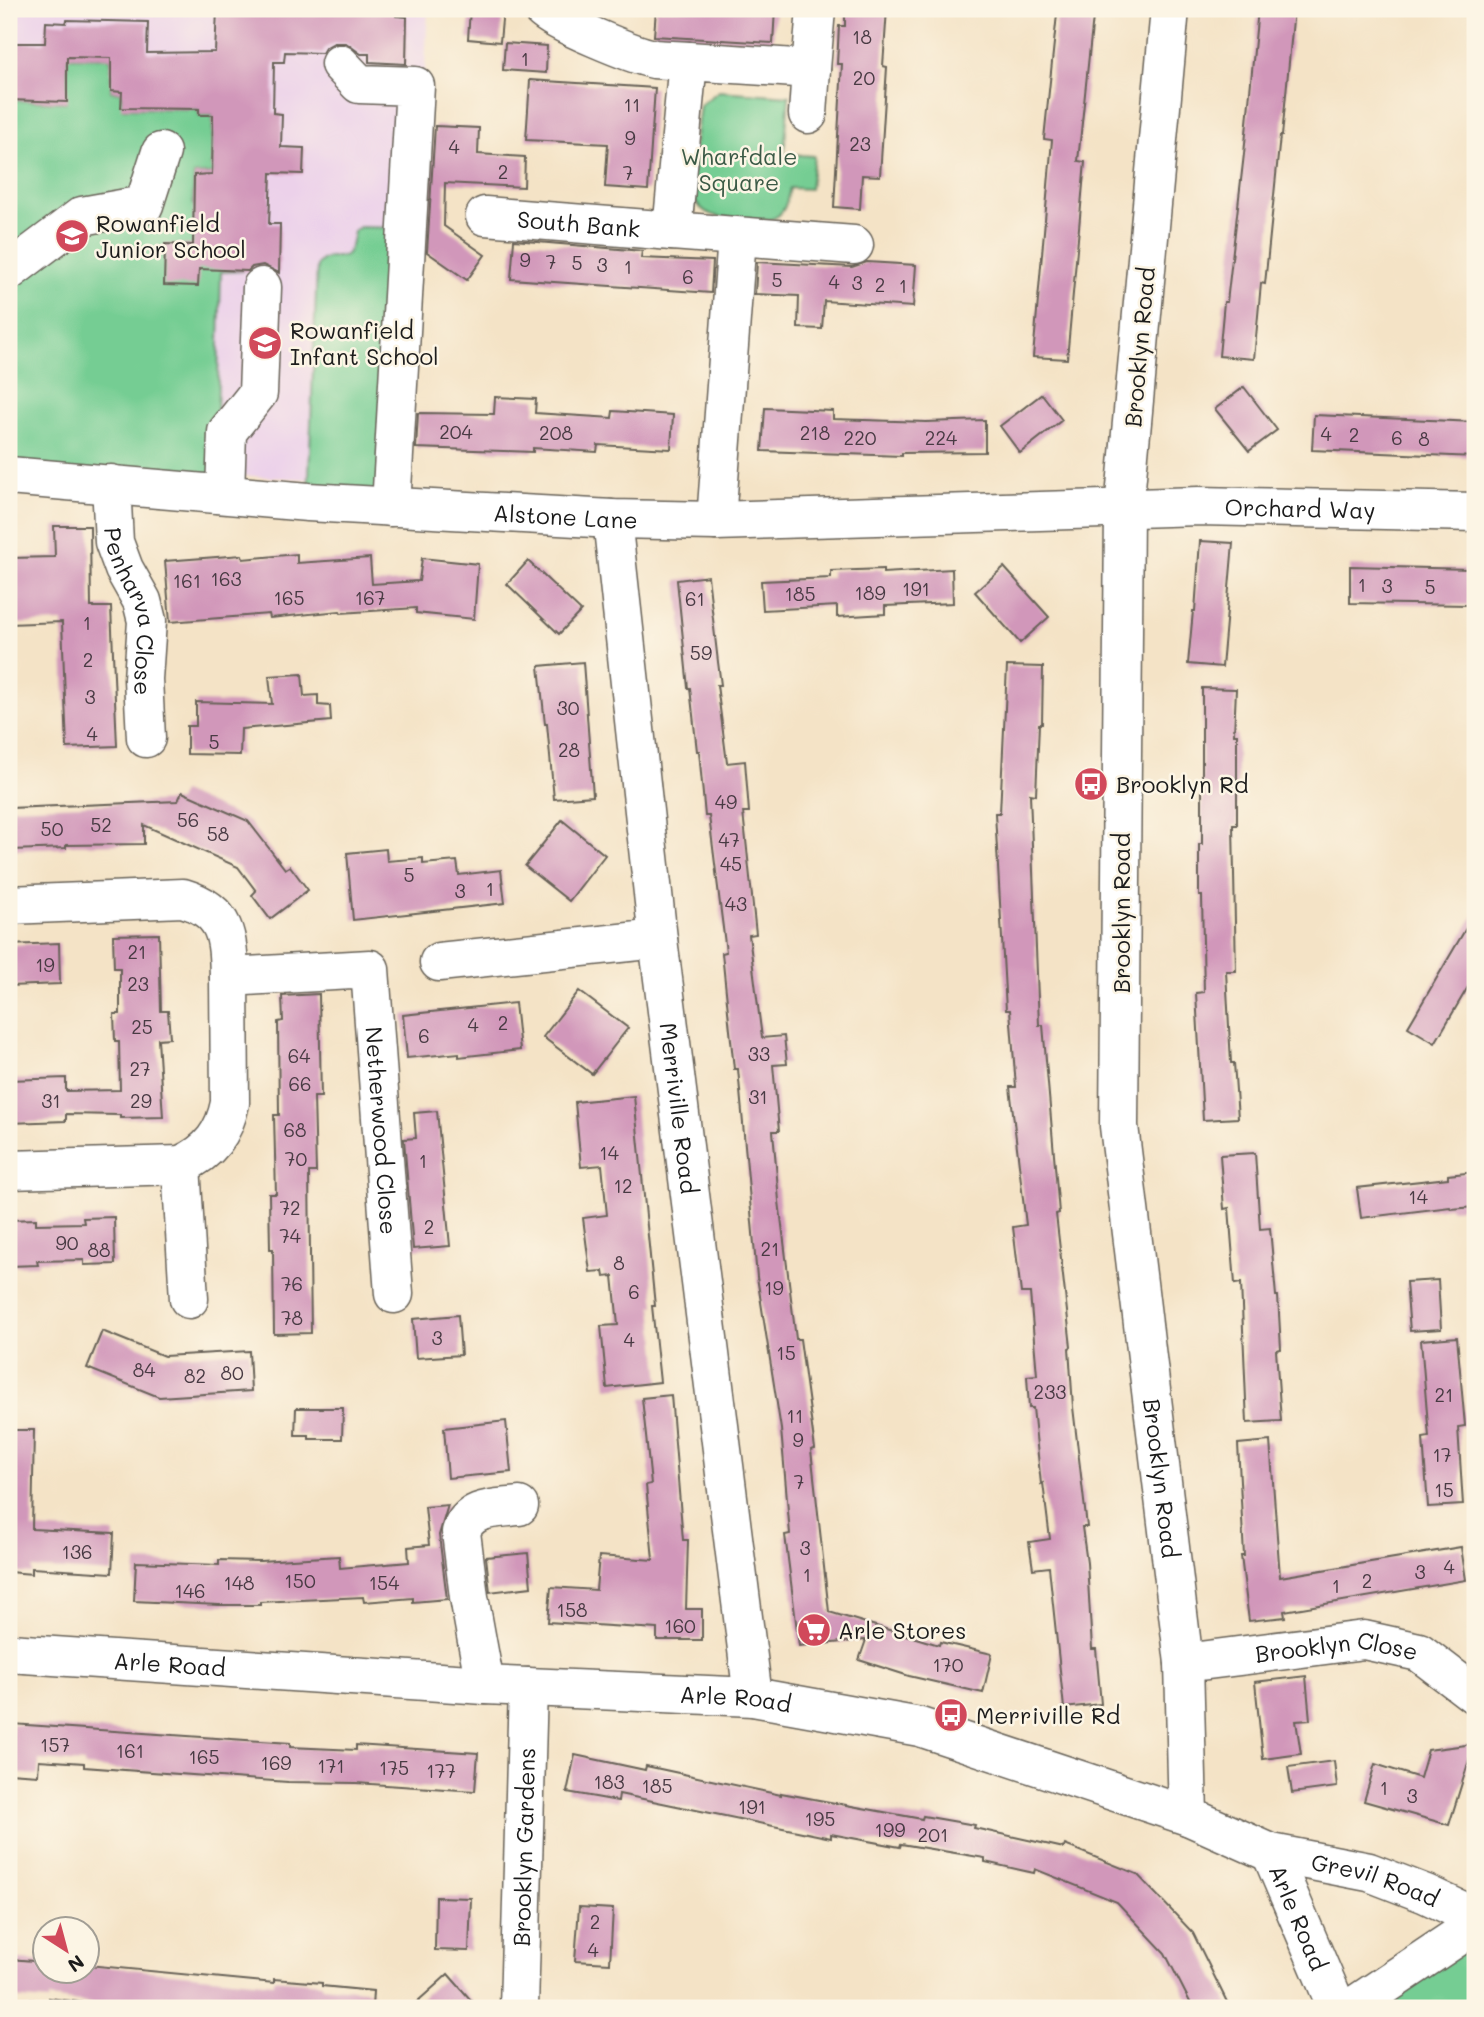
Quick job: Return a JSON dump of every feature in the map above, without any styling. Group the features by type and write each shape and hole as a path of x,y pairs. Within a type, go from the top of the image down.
{"street":[{"path":"542,9 573,28 652,58 811,69"},
{"path":"808,114 816,9"},
{"name":"Brooklyn Road","path":"1170,9 1124,509 1119,1126 1184,1663 1188,1816"},
{"path":"688,61 673,231 854,245"},
{"path":"340,64 359,84 415,86 391,507"},
{"path":"9,271 82,216 144,205 161,152"},
{"name":"South Bank","path":"485,216 673,231"},
{"path":"716,521 737,237"},
{"path":"225,494 227,432 258,393 262,287"},
{"name":"Alstone Lane","path":"9,476 391,507 612,519 716,521 1124,509"},
{"name":"Penharva Close","path":"111,484 114,542 124,569 138,592 146,621 143,679 146,738"},
{"name":"Orchard Way","path":"1124,509 1236,506 1475,512"},
{"name":"Merriville Road","path":"612,519 658,939 752,1697"},
{"path":"9,905 183,898 203,904 220,923 225,935 229,977 230,1103 220,1135 209,1148 181,1165 9,1170"},
{"path":"439,962 658,939"},
{"name":"Netherwood Close","path":"229,977 370,969 394,1294"},
{"path":"181,1165 189,1299"},
{"path":"485,1685 469,1597 461,1532 464,1522 477,1512 519,1506"},
{"name":"Brooklyn Close","path":"1184,1663 1364,1640 1419,1652 1474,1694"},
{"name":"Arle Road","path":"9,1653 485,1685 752,1697 920,1727 1188,1816 1271,1853 1337,2008"},
{"name":"Brooklyn Gardens","path":"519,2008 528,1687"},
{"name":"Grevil Road","path":"1271,1853 1369,1872 1475,1917"},
{"path":"1351,2008 1475,1925"}],"shaded area":[{"name":"Rowanfield Infant School","path":"9,9 428,9 399,484 9,463"}],"green space":[{"path":"67,57 111,58 111,91 122,92 122,108 199,109 199,115 213,115 212,174 194,175 193,205 242,238 242,271 221,272 215,493 9,476 9,100 66,102"},
{"name":"Wharfdale Square","path":"719,91 789,96 784,154 814,156 810,189 790,188 784,208 776,217 752,220 711,214 698,205 689,190 700,105"},
{"path":"360,227 399,228 382,506 308,502 317,265 329,257 344,256 351,245 354,231"},
{"path":"1475,1925 1475,2008 1351,2008"}],"building":[{"path":"396,9 396,16 407,17 406,64 369,62 369,54 361,54 346,43 334,43 322,53 285,52 284,62 274,62 273,113 282,114 281,147 304,148 303,174 271,173 269,224 280,224 279,273 263,265 252,267 248,271 199,269 198,286 164,285 165,244 193,245 194,175 212,174 213,115 199,115 199,109 121,108 122,92 111,91 111,58 67,57 67,102 9,100 9,43 45,43 46,22 148,22 147,53 215,52 217,11"},
{"path":"470,9 503,9 500,42 468,39"},
{"path":"656,9 775,9 773,43 654,36"},
{"path":"845,9 887,9 883,66 887,67 880,176 862,175 860,209 834,207 842,64 837,64 839,26 845,26"},
{"path":"1258,9 1294,9 1282,136 1265,284 1261,283 1254,359 1219,356 1244,154"},
{"path":"1057,14 1093,17 1078,161 1085,162 1067,359 1033,357 1052,140 1044,139"},
{"path":"505,43 547,46 546,73 503,70"},
{"path":"530,80 655,88 648,190 605,187 608,144 526,140"},
{"path":"435,126 479,128 478,154 525,157 524,187 445,183 444,226 485,255 467,280 427,252"},
{"path":"514,240 642,251 641,258 713,261 711,293 511,279"},
{"path":"757,262 852,267 867,262 916,265 913,307 824,301 822,329 798,328 799,296 755,294"},
{"path":"1244,387 1277,430 1249,451 1215,409"},
{"path":"1042,394 1062,420 1020,453 1000,426"},
{"path":"495,397 536,399 535,413 612,418 613,411 673,415 671,449 598,445 597,452 533,448 533,452 416,448 418,413 494,414"},
{"path":"765,408 833,411 833,419 926,422 985,420 985,452 902,453 902,456 762,451"},
{"path":"1314,415 1475,422 1475,457 1312,450"},
{"path":"54,526 90,526 91,607 111,607 117,746 67,748 62,622 9,624 9,558 55,557"},
{"path":"1200,541 1233,543 1222,667 1188,664"},
{"path":"297,554 297,563 370,558 372,584 419,581 422,558 478,564 474,619 416,613 416,608 340,611 270,618 269,614 170,622 165,561 242,555 243,559"},
{"path":"528,561 581,611 559,634 507,584"},
{"path":"1350,566 1470,569 1469,605 1350,603"},
{"path":"1004,567 1049,617 1020,643 975,592"},
{"path":"883,569 883,573 952,569 953,603 885,606 885,614 837,617 837,606 763,610 761,581 831,578 831,571"},
{"path":"708,576 727,763 745,761 749,812 743,812 756,934 749,935 762,1038 784,1036 787,1064 773,1065 779,1131 773,1131 796,1339 800,1339 815,1449 811,1450 829,1612 939,1645 940,1642 992,1654 983,1693 909,1676 859,1660 866,1640 799,1646 785,1535 790,1534 781,1429 757,1277 738,1069 734,1069 722,953 726,952 709,816 705,816 699,751 688,688 677,580"},
{"path":"583,662 593,796 554,799 539,666"},
{"path":"1007,666 1043,667 1042,724 1039,724 1036,795 1030,794 1039,1025 1043,1025 1059,1213 1056,1214 1071,1347 1073,1407 1087,1527 1082,1527 1092,1649 1096,1649 1101,1704 1064,1708 1049,1567 1033,1569 1029,1542 1050,1539 1033,1408 1029,1408 1027,1376 1037,1375 1030,1293 1021,1293 1013,1227 1026,1225 1010,1087 1016,1087 1010,1010 1006,1010 995,813 1000,813"},
{"path":"302,674 304,696 318,695 318,705 330,706 331,721 241,729 240,755 187,754 187,726 196,726 196,702 272,704 269,676"},
{"path":"1202,688 1236,689 1234,734 1237,734 1237,825 1233,825 1236,971 1226,971 1231,1063 1234,1063 1238,1118 1203,1120 1196,993 1204,992 1202,896 1199,896 1199,844 1202,844"},
{"path":"182,792 248,821 285,869 290,866 308,890 270,919 252,895 256,891 238,867 144,825 144,844 66,845 66,848 11,850 10,808 178,801"},
{"path":"562,820 605,855 569,901 525,866"},
{"path":"386,849 387,861 423,858 423,864 457,861 459,875 501,870 505,903 353,920 347,853"},
{"path":"1475,913 1475,975 1435,1043 1408,1027"},
{"path":"159,934 161,1011 168,1011 170,1038 158,1039 163,1117 120,1118 120,1115 66,1114 66,1121 9,1123 9,1080 66,1078 66,1091 120,1090 119,1041 115,1041 114,1014 120,1014 120,968 114,968 113,935"},
{"path":"59,943 60,984 9,986 9,945"},
{"path":"579,991 628,1028 592,1074 543,1037"},
{"path":"319,994 321,1097 314,1097 316,1172 309,1172 311,1333 274,1334 269,1194 276,1194 274,1115 279,1115 278,1022 283,1021 282,996"},
{"path":"515,1003 520,1050 459,1057 459,1053 407,1058 403,1015"},
{"path":"634,1096 660,1382 607,1388 601,1326 618,1325 613,1276 604,1277 603,1271 590,1272 583,1218 607,1215 602,1165 581,1167 575,1102"},
{"path":"437,1111 450,1246 413,1249 404,1139 416,1138 414,1113"},
{"path":"1255,1153 1260,1229 1270,1228 1278,1296 1281,1349 1276,1350 1281,1421 1247,1423 1241,1283 1235,1284 1229,1208 1224,1209 1220,1155"},
{"path":"1475,1172 1475,1207 1450,1207 1361,1218 1357,1188 1448,1178 1448,1175"},
{"path":"114,1217 115,1264 84,1265 84,1260 37,1261 38,1265 9,1266 9,1220 36,1219 36,1224 84,1223 83,1218"},
{"path":"1438,1280 1441,1329 1410,1331 1406,1282"},
{"path":"458,1315 461,1355 416,1358 413,1319"},
{"path":"102,1331 164,1356 249,1351 251,1391 159,1397 87,1368"},
{"path":"1457,1337 1465,1426 1458,1427 1463,1505 1428,1507 1423,1438 1429,1437 1421,1340"},
{"path":"671,1395 683,1540 688,1540 686,1609 702,1609 702,1640 657,1640 657,1629 548,1622 551,1587 596,1590 599,1556 653,1560 646,1485 651,1484 642,1398"},
{"path":"296,1408 343,1408 342,1439 309,1439 309,1435 295,1435"},
{"path":"506,1421 511,1472 448,1478 444,1428"},
{"path":"9,1430 34,1430 32,1529 114,1533 112,1573 32,1568 32,1574 9,1572"},
{"path":"1270,1441 1280,1577 1461,1547 1466,1580 1284,1611 1285,1617 1249,1621 1241,1556 1244,1556 1238,1444"},
{"path":"448,1505 439,1535 447,1599 413,1602 413,1598 364,1602 363,1597 260,1602 260,1605 134,1601 136,1562 219,1565 219,1560 260,1561 339,1556 340,1568 409,1562 408,1547 429,1545 425,1507"},
{"path":"528,1553 531,1587 490,1592 486,1557"},
{"path":"1306,1676 1310,1720 1296,1721 1301,1754 1263,1759 1255,1682"},
{"path":"12,1724 290,1743 290,1747 356,1750 356,1745 478,1753 475,1791 356,1783 288,1782 84,1767 84,1763 39,1760 38,1775 9,1773"},
{"path":"1474,1744 1449,1825 1364,1801 1375,1764 1420,1778 1428,1750"},
{"path":"575,1755 645,1770 646,1766 781,1795 922,1819 923,1816 975,1825 974,1828 1064,1848 1065,1845 1137,1874 1193,1933 1230,2008 1193,2008 1165,1953 1117,1902 1035,1869 1034,1873 985,1862 985,1858 901,1844 900,1847 831,1834 831,1838 619,1794 618,1801 567,1792"},
{"path":"1334,1761 1337,1787 1292,1793 1288,1767"},
{"path":"436,1897 471,1898 469,1951 435,1950"},
{"path":"579,1907 613,1909 610,1963 575,1961"},
{"path":"9,1959 32,1961 32,1986 102,1986 102,1966 274,1983 274,1979 322,1983 322,1986 373,1991 372,2008 148,2008 115,2007 49,1998 49,2001 9,1998"},
{"path":"448,1974 478,2008 410,2008 437,1984"}],"place":[{"name":"Rowanfield Junior School","path":"72,236"},
{"name":"Rowanfield Infant School","path":"265,343"},
{"name":"Brooklyn Rd","path":"1091,784"},
{"name":"Arle Stores","path":"814,1630"},
{"name":"Merriville Rd","path":"951,1715"}]}
